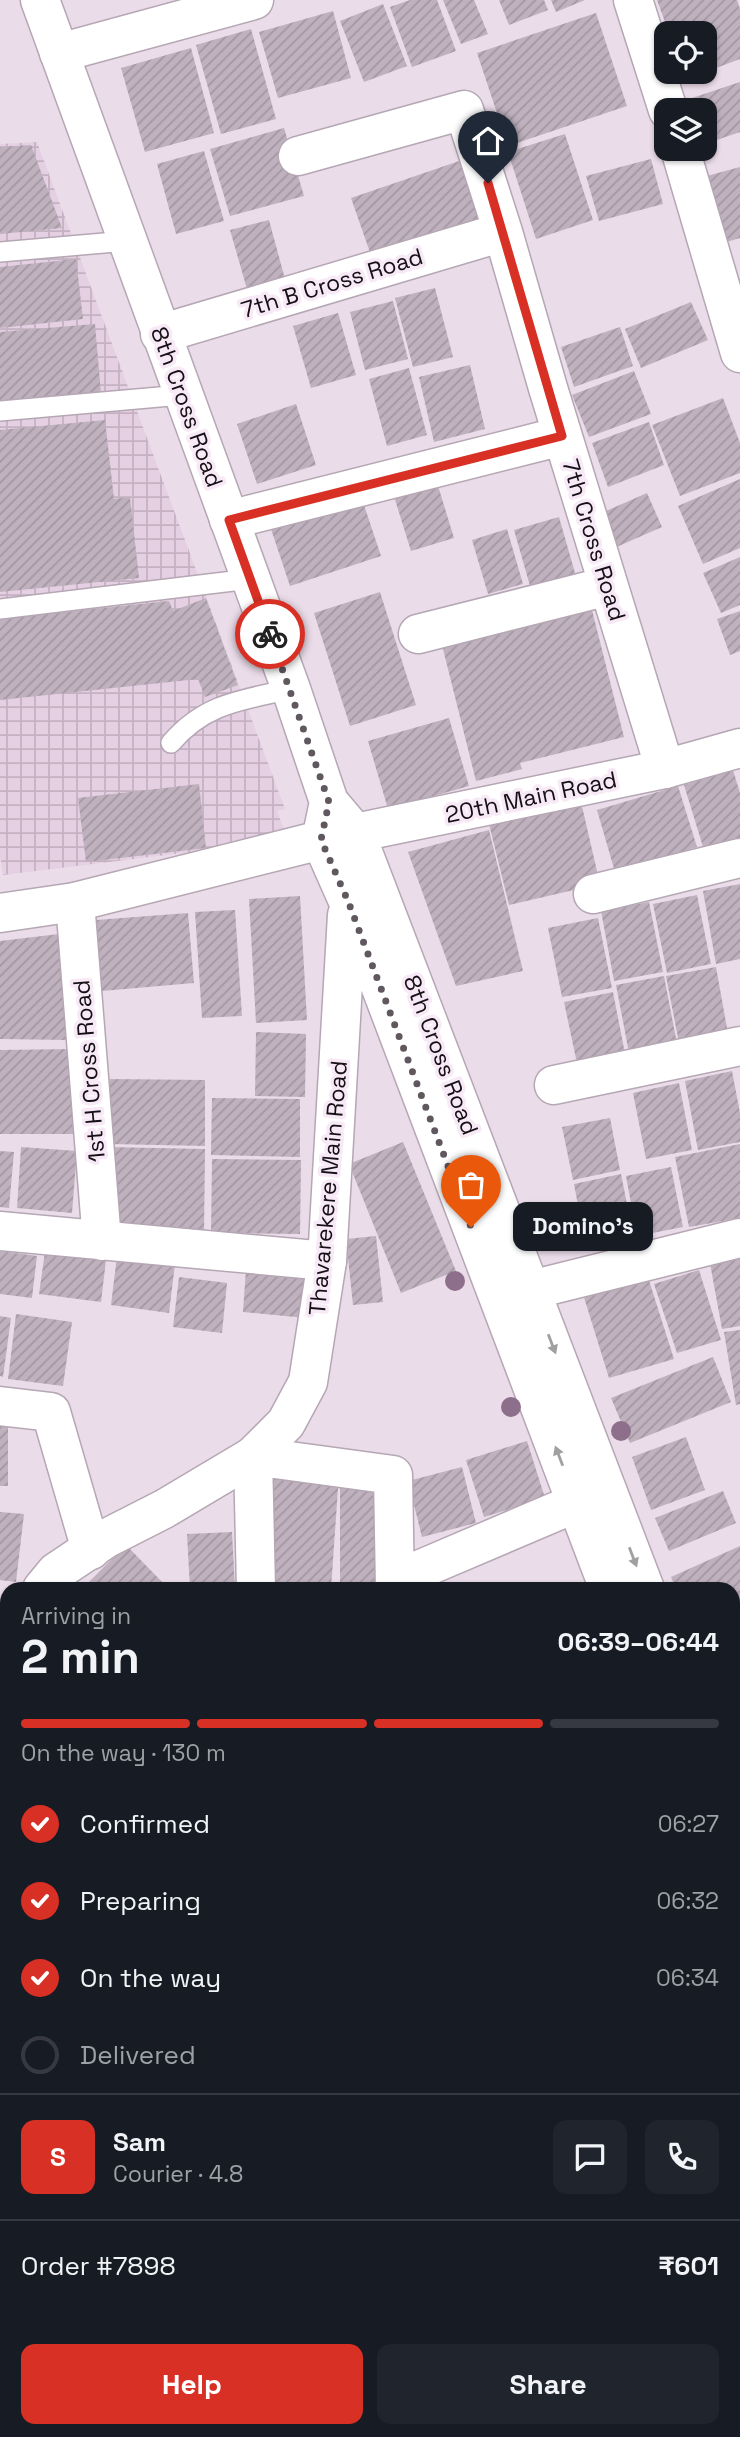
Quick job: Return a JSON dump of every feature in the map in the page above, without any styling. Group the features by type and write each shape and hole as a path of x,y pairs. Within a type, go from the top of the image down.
{"street":[{"name":"8th Cross Road","path":"40,0 291,689 329,802 338,837 348,901 606,1582"},
{"path":"59,53 254,0"},
{"path":"633,0 664,98"},
{"name":"7th Cross Road","path":"298,156 464,110 665,769"},
{"path":"684,161 740,353"},
{"name":"7th B Cross Road","path":"160,334 503,232"},
{"path":"229,520 562,436"},
{"path":"418,634 608,586"},
{"name":"20th Main Road","path":"0,913 75,902 338,837 665,769 740,748"},
{"name":"8th Cross Road","path":"338,837 531,1290 642,1582"},
{"path":"593,894 740,858"},
{"name":"Thavarekere Main Road","path":"48,1582 56,1572 91,1550 253,1456 286,1423 308,1382 327,1261 348,901"},
{"name":"1st H Cross Road","path":"75,902 102,1241"},
{"path":"554,1085 740,1046"},
{"path":"0,1231 327,1261"},
{"path":"531,1290 740,1238"},
{"path":"0,1406 51,1412 91,1550"},
{"path":"256,1582 253,1456 393,1475 408,1579 576,1503"}],"lane":[{"path":"0,252 127,241"},
{"path":"0,411 183,395"},
{"path":"0,609 250,579"},
{"path":"171,743 185,726 228,703 291,689"}],"shaded area":[{"path":"37,142 285,809 277,811 288,840 3,875 0,856 0,144"}],"building":[{"path":"410,0 437,0 456,51 412,67 390,7"},
{"path":"443,0 474,0 488,34 461,44"},
{"path":"499,0 544,0 548,10 509,25"},
{"path":"551,0 585,0 556,12"},
{"path":"657,0 737,0 740,9 740,59 717,68 717,21 665,21"},
{"path":"383,4 407,66 364,82 340,21"},
{"path":"333,11 351,78 278,98 259,32"},
{"path":"596,13 627,106 508,146 477,53"},
{"path":"251,29 276,119 221,134 196,45"},
{"path":"191,48 214,133 145,152 121,68"},
{"path":"740,82 740,132 717,140 717,98 692,98"},
{"path":"284,128 304,196 230,216 210,149"},
{"path":"565,134 593,220 536,239 508,152"},
{"path":"31,145 62,228 0,234 0,147"},
{"path":"204,151 224,221 176,234 157,164"},
{"path":"465,159 487,221 373,261 351,198"},
{"path":"651,159 663,204 599,221 586,176"},
{"path":"740,167 740,238 723,243 703,177"},
{"path":"269,220 285,279 247,289 230,230"},
{"path":"76,259 83,319 0,328 0,267"},
{"path":"435,288 453,357 413,367 395,298"},
{"path":"393,301 408,359 365,370 350,312"},
{"path":"691,302 708,340 641,368 625,329"},
{"path":"338,313 356,375 311,388 293,326"},
{"path":"95,324 101,394 0,403 0,332"},
{"path":"620,327 633,366 574,387 561,347"},
{"path":"470,365 485,429 434,442 419,377"},
{"path":"409,368 427,435 387,446 369,379"},
{"path":"634,371 651,414 589,437 572,395"},
{"path":"723,398 740,443 740,473 680,496 652,425"},
{"path":"296,404 316,465 257,484 237,424"},
{"path":"105,420 114,499 130,497 139,578 0,592 0,430"},
{"path":"649,422 664,465 608,487 592,443"},
{"path":"435,476 454,538 411,551 392,490"},
{"path":"740,479 740,548 703,564 678,506"},
{"path":"647,493 662,527 612,549 597,515"},
{"path":"361,496 381,556 290,586 270,526"},
{"path":"559,517 577,580 532,593 514,530"},
{"path":"507,529 523,584 488,594 472,540"},
{"path":"740,557 740,605 721,613 703,573"},
{"path":"380,592 416,705 350,726 314,613"},
{"path":"206,598 238,685 205,697 198,679 0,700 0,619 169,601 173,611"},
{"path":"592,610 624,737 520,763 522,769 476,781 442,645"},
{"path":"740,611 740,651 730,655 717,619"},
{"path":"449,718 469,786 388,809 368,741"},
{"path":"733,770 740,793 740,839 704,850 684,785"},
{"path":"199,784 206,848 86,862 78,798"},
{"path":"678,786 697,847 615,872 597,810"},
{"path":"581,802 600,884 509,905 489,824"},
{"path":"489,830 523,971 456,986 408,852"},
{"path":"740,884 740,959 716,964 703,891"},
{"path":"697,895 711,964 667,973 653,904"},
{"path":"300,896 307,1020 256,1023 249,899"},
{"path":"649,902 663,972 614,981 601,911"},
{"path":"235,910 242,1016 202,1018 195,912"},
{"path":"188,913 194,983 102,991 96,920"},
{"path":"598,918 612,988 562,997 548,928"},
{"path":"59,934 67,1040 0,1039 0,941"},
{"path":"716,967 729,1039 680,1048 666,976"},
{"path":"664,976 678,1049 630,1058 616,985"},
{"path":"613,992 626,1059 578,1068 564,1002"},
{"path":"256,1032 306,1034 305,1097 255,1096"},
{"path":"76,1049 76,1134 0,1134 0,1050"},
{"path":"732,1071 740,1113 740,1142 698,1150 685,1081"},
{"path":"110,1079 205,1080 205,1146 109,1144"},
{"path":"679,1083 692,1150 646,1159 633,1093"},
{"path":"212,1098 300,1099 300,1157 211,1155"},
{"path":"610,1118 620,1170 573,1180 562,1127"},
{"path":"403,1142 456,1271 401,1293 349,1164"},
{"path":"740,1144 740,1218 689,1227 675,1157"},
{"path":"21,1147 77,1151 72,1213 17,1208"},
{"path":"107,1147 205,1149 204,1234 106,1232"},
{"path":"0,1151 14,1152 9,1208 0,1207"},
{"path":"212,1159 301,1160 300,1234 211,1233"},
{"path":"671,1167 683,1227 637,1236 626,1176"},
{"path":"621,1174 634,1239 586,1248 574,1184"},
{"path":"376,1236 383,1302 353,1305 346,1239"},
{"path":"0,1251 37,1256 32,1298 0,1294"},
{"path":"45,1252 106,1260 101,1302 39,1294"},
{"path":"740,1253 740,1326 722,1329 709,1258"},
{"path":"117,1256 175,1264 169,1313 111,1305"},
{"path":"246,1269 309,1275 306,1318 243,1312"},
{"path":"699,1270 721,1340 677,1353 654,1284"},
{"path":"646,1271 674,1359 609,1378 582,1291"},
{"path":"179,1277 227,1283 222,1333 173,1327"},
{"path":"16,1314 72,1322 63,1386 8,1379"},
{"path":"0,1316 11,1318 3,1377 0,1376"},
{"path":"740,1330 740,1404 736,1405 724,1332"},
{"path":"713,1357 731,1402 630,1443 611,1398"},
{"path":"0,1422 8,1422 8,1486 0,1486"},
{"path":"686,1437 705,1490 651,1510 632,1457"},
{"path":"527,1441 545,1498 484,1517 466,1460"},
{"path":"462,1467 476,1523 422,1537 408,1481"},
{"path":"274,1469 339,1474 331,1582 266,1582"},
{"path":"340,1480 388,1481 388,1582 340,1582"},
{"path":"723,1491 736,1523 669,1551 655,1518"},
{"path":"0,1512 24,1514 16,1582 0,1580"},
{"path":"232,1532 235,1582 190,1582 187,1534"},
{"path":"126,1545 162,1582 89,1582"},
{"path":"740,1546 740,1582 673,1582 671,1577"}],"way so far":[{"path":"270,634 329,802 321,840 348,901 471,1227"}],"place":[{"name":"Domino's","path":"471,1227"}],"route":[{"path":"270,634 229,520 562,436 488,183"}]}
